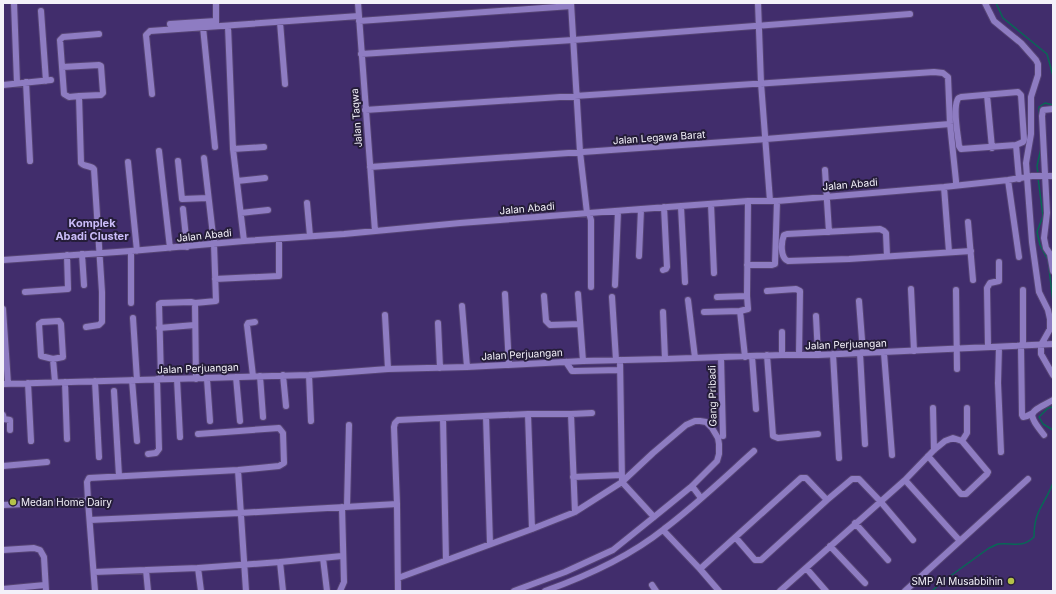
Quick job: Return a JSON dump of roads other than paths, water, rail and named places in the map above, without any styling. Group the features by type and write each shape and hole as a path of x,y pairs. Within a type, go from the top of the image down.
{"street":[{"path":"14,3 17,83"},
{"path":"216,3 216,23"},
{"name":"Jalan Taqwa","path":"358,3 375,232"},
{"path":"747,265 775,264 773,201 761,83 758,3"},
{"path":"985,3 994,21 1021,43 1038,64 1038,75 1031,97 1031,134 1026,163 1029,177 1032,242 1039,292 1048,310 1050,319 1050,329 1042,345 1042,357 1053,375"},
{"path":"170,24 216,23 228,26 280,22 359,19 571,4 580,152 588,213 591,220 591,287"},
{"path":"3,85 48,80 41,11"},
{"path":"361,54 574,40 910,14"},
{"path":"280,22 285,84"},
{"path":"152,94 146,35 148,32 152,30 203,27 216,23"},
{"path":"228,26 233,149 242,213 244,241"},
{"path":"203,27 215,147"},
{"path":"62,67 101,66 103,93 101,95 69,97 64,94 62,67 61,38 99,34"},
{"path":"365,110 761,83 934,72 943,73 948,78 950,124 956,185"},
{"path":"26,82 30,161"},
{"path":"1018,92 1021,95 1024,139 1023,142 1016,145 992,148 961,149 959,146 956,113 956,102 958,98 1018,92"},
{"path":"987,95 992,148"},
{"path":"79,96 81,163 82,165 92,167 94,169 102,292 102,322 99,325 86,327"},
{"path":"1053,109 1043,110 1042,116 1047,213 1044,238 1046,248 1050,254 1053,271"},
{"name":"Jalan Legawa Barat","path":"370,167 766,139 950,124"},
{"path":"1016,145 1018,179"},
{"path":"233,149 264,147"},
{"path":"159,151 170,248"},
{"path":"148,454 156,453 159,449 158,306 160,303 195,303 216,301 214,244 204,158"},
{"path":"178,161 182,199 208,198"},
{"path":"128,162 134,251 131,303"},
{"path":"825,170 829,232"},
{"name":"Jalan Abadi","path":"3,260 187,247 279,238 375,232 460,223 588,213 773,201 944,187 1029,177 1053,176"},
{"path":"237,181 265,178"},
{"path":"1008,180 1020,257"},
{"path":"944,187 950,252"},
{"path":"704,312 740,311 748,309 748,202"},
{"path":"307,203 310,236"},
{"path":"711,204 714,273"},
{"path":"681,206 685,282"},
{"path":"663,270 667,267 664,208"},
{"path":"183,209 187,247"},
{"path":"639,256 641,209"},
{"path":"242,213 268,210"},
{"path":"615,285 618,211"},
{"path":"968,222 973,280"},
{"path":"887,256 886,233 884,231 870,229 784,235 783,238 783,256 785,260 788,261 849,259 971,251"},
{"path":"215,279 279,276 279,238"},
{"path":"82,254 84,285"},
{"path":"25,292 68,289 67,255"},
{"path":"988,347 987,288 990,283 999,281 999,262"},
{"path":"767,291 796,289 800,291 799,355"},
{"path":"911,289 914,351"},
{"path":"956,290 956,349 958,369"},
{"path":"1023,290 1022,416 1027,416 1033,413 1039,406 1053,400"},
{"path":"505,294 508,365"},
{"path":"578,294 583,360"},
{"path":"544,296 546,321 548,324 580,324"},
{"path":"717,297 747,296"},
{"path":"612,297 620,370 622,482 654,517"},
{"path":"688,300 695,358"},
{"path":"859,301 865,444"},
{"path":"195,303 196,379"},
{"path":"462,306 467,367"},
{"path":"3,309 6,384"},
{"path":"740,311 744,357"},
{"path":"663,312 665,359"},
{"path":"385,315 388,369"},
{"path":"816,316 818,356"},
{"path":"133,318 137,441"},
{"path":"41,322 61,323 63,356 53,359 41,356 39,325 41,322"},
{"path":"255,322 248,323 247,325 263,417"},
{"path":"438,323 440,368"},
{"path":"159,328 195,325"},
{"path":"782,332 782,355"},
{"name":"Jalan Perjuangan","path":"6,384 309,375 388,369 467,367 583,360 744,357 767,355 818,356 833,354 884,353 1053,344"},
{"path":"999,347 998,383 1001,452"},
{"path":"884,353 892,455"},
{"path":"833,354 839,458"},
{"path":"767,355 773,436 778,438 818,434"},
{"path":"752,356 756,409"},
{"name":"Gang Pribadi","path":"721,357 723,436"},
{"path":"53,359 55,382"},
{"path":"566,362 572,371 620,370"},
{"path":"283,375 286,406"},
{"path":"309,375 311,421"},
{"path":"236,377 240,421"},
{"path":"207,378 210,421"},
{"path":"177,379 180,437"},
{"path":"95,381 99,457"},
{"path":"64,382 67,439"},
{"path":"28,384 30,441"},
{"path":"114,391 119,476"},
{"path":"933,408 934,450"},
{"path":"962,441 968,433 967,408"},
{"path":"398,591 395,423 399,419 592,413"},
{"path":"1033,413 1033,419 1044,435"},
{"path":"3,414 4,419 10,420 10,430"},
{"path":"528,414 532,529"},
{"path":"571,414 575,512"},
{"path":"486,416 490,544"},
{"path":"443,418 446,560"},
{"path":"398,578 575,512 622,482 686,425 695,421 700,421 706,422 712,428 718,438 719,454 717,461 692,486 613,550 565,572 514,591"},
{"path":"340,591 344,582 342,556 349,425"},
{"path":"95,591 88,501 87,482 89,478 238,470 279,466 283,464 284,461 282,430 276,428 198,434"},
{"path":"781,591 855,523 905,480 928,456 934,450 949,439 956,438 962,441 988,472 966,494 961,494 928,456"},
{"path":"545,591 572,581 618,559 664,530 754,451"},
{"path":"3,466 46,462"},
{"path":"238,470 243,564 246,591"},
{"path":"573,477 622,475"},
{"path":"700,569 802,478 806,478 827,500"},
{"path":"736,538 755,560 760,560 827,500 852,479 856,478 859,479 880,501 913,540"},
{"path":"905,591 1028,479"},
{"path":"905,480 960,541"},
{"path":"692,486 701,498"},
{"path":"3,504 88,501"},
{"path":"90,520 397,504"},
{"path":"855,523 888,560"},
{"path":"664,530 718,591"},
{"path":"830,546 865,583"},
{"path":"3,550 34,548 40,550 44,557 46,588 3,588"},
{"path":"613,550 618,559"},
{"path":"94,572 198,568 342,556"},
{"path":"323,558 327,591"},
{"path":"280,562 283,591"},
{"path":"198,568 201,591"},
{"path":"806,568 826,591"},
{"path":"146,570 148,591"},
{"path":"652,585 656,591"}],"waterway":[{"path":"996,3 1003,18 1047,54 1053,76"},
{"path":"1038,174 1037,166 1041,148 1039,107 1045,103 1053,105"},
{"path":"1038,178 1043,216 1037,232 1040,245 1048,260 1053,302"},
{"path":"1053,407 1048,408 1039,417 1043,424 1053,430"},
{"path":"932,591 989,548 998,544 1021,544 1034,537 1034,528 1040,508 1053,483"}],"place":[{"name":"Medan Home Dairy","path":"13,502"},
{"name":"SMP Al Musabbihin","path":"1011,581"}],"district":[{"name":"Komplek Abadi Cluster","path":"92,229"}]}
